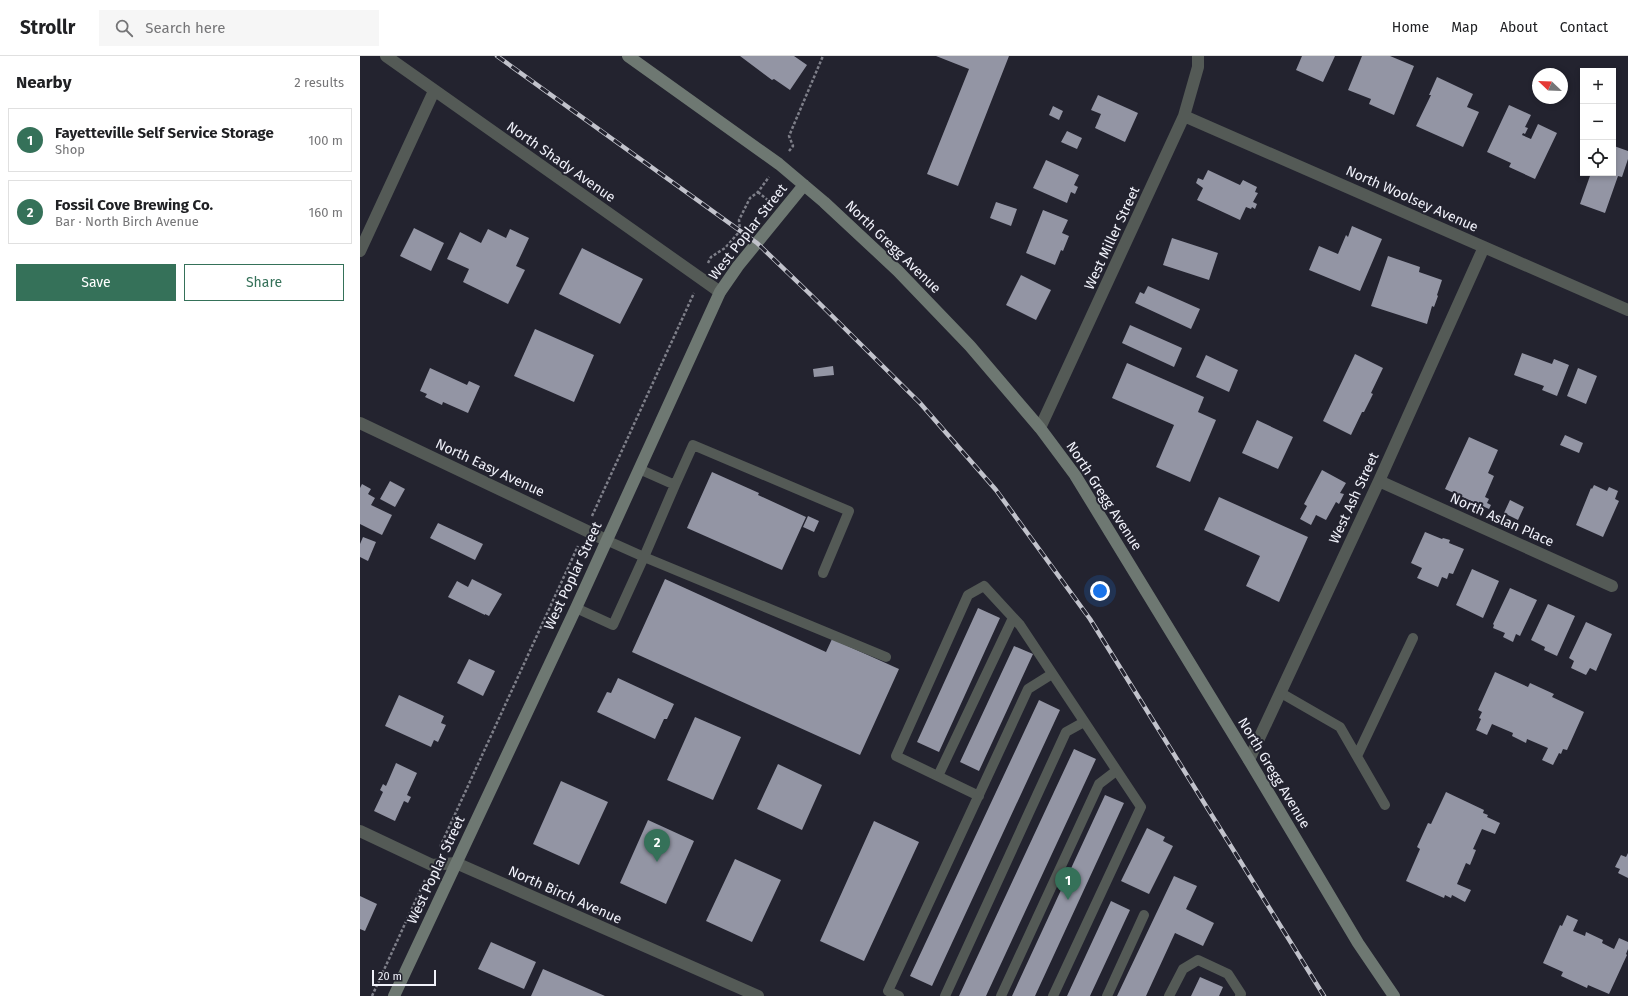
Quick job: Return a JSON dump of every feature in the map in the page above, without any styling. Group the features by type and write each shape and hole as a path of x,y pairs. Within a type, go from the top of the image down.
{"main road":[{"name":"North Gregg Avenue","path":"628,56 779,164 804,185 898,271 970,346 1040,428 1075,475 1249,760 1358,943 1394,996"},
{"name":"West Poplar Street","path":"394,996 576,608 720,292 738,266 804,185"}],"street":[{"name":"North Shady Avenue","path":"386,56 720,292"},
{"name":"West Miller Street","path":"1040,428 1184,116 1198,67 1198,56"},
{"path":"360,251 434,91"},
{"name":"North Woolsey Avenue","path":"1184,116 1628,310"},
{"name":"West Ash Street","path":"1249,760 1379,481 1484,247"},
{"name":"North Easy Avenue","path":"360,423 606,540"},
{"name":"North Aslan Place","path":"1379,481 1612,586"},
{"name":"North Birch Avenue","path":"361,835 432,865 456,863 758,996"}],"lane":[{"path":"576,608 613,625 693,445 849,510 823,573"},
{"path":"639,469 675,485"},
{"path":"606,540 886,657"},
{"path":"979,796 896,756 968,595 984,586 1020,625 1141,807 1053,996"},
{"path":"938,776 1013,618"},
{"path":"1357,756 1413,638"},
{"path":"899,996 888,991 1028,689 1052,674"},
{"path":"1281,693 1340,727 1386,805"},
{"path":"945,996 1066,732 1084,722"},
{"path":"1001,996 1099,784 1116,771"},
{"path":"1107,996 1144,915"},
{"path":"1169,996 1183,969 1198,960 1228,974 1241,994 1240,996"}],"path":[{"path":"792,146 789,136 823,56"},
{"path":"372,996 710,257 725,248 740,231 739,220 750,198 758,192"}],"building":[{"path":"740,56 794,56 807,65 790,90 774,79 772,80"},
{"path":"936,56 1009,56 958,186 927,174 969,69"},
{"path":"1302,56 1335,56 1323,82 1296,70"},
{"path":"1362,56 1390,56 1414,66 1394,115 1369,104 1371,99 1348,90"},
{"path":"1437,77 1473,94 1467,107 1479,112 1463,147 1416,126 1431,95 1429,95"},
{"path":"1098,95 1138,113 1125,142 1095,128 1101,114 1091,110"},
{"path":"1509,105 1531,115 1525,127 1528,128 1525,134 1523,133 1522,135 1531,139 1538,124 1557,133 1535,179 1509,167 1511,163 1487,152"},
{"path":"1053,106 1063,111 1059,120 1049,115"},
{"path":"1067,131 1082,138 1077,149 1061,142"},
{"path":"1616,147 1628,151 1628,159 1622,177 1618,176 1605,213 1580,204 1590,176 1616,176"},
{"path":"1046,160 1079,175 1074,185 1078,187 1075,194 1071,192 1067,203 1033,188"},
{"path":"1208,170 1240,185 1243,180 1257,187 1255,192 1258,193 1253,202 1257,204 1255,209 1252,207 1251,209 1246,207 1240,220 1197,200 1203,188 1196,183 1198,178 1203,180"},
{"path":"996,202 1017,209 1011,226 990,218"},
{"path":"1043,210 1068,220 1062,233 1069,236 1055,265 1026,253"},
{"path":"1352,226 1382,239 1360,291 1309,270 1319,246 1338,254 1346,235 1348,237"},
{"path":"414,228 444,243 431,271 400,256"},
{"path":"488,229 506,238 510,229 529,238 516,266 525,270 508,304 463,282 469,269 447,259 460,232 481,243"},
{"path":"1172,238 1218,253 1209,280 1163,265"},
{"path":"582,248 643,279 620,324 559,294"},
{"path":"1388,256 1420,267 1419,272 1442,280 1437,295 1438,296 1434,307 1432,306 1427,324 1371,306"},
{"path":"1021,275 1051,290 1036,320 1006,305"},
{"path":"1148,286 1200,309 1191,329 1135,303 1140,292 1144,294"},
{"path":"1130,325 1182,348 1174,367 1122,343"},
{"path":"535,329 594,355 574,402 514,376"},
{"path":"1522,353 1552,364 1554,359 1569,365 1557,396 1542,390 1544,386 1514,375"},
{"path":"1355,354 1383,368 1371,393 1373,394 1351,435 1323,421"},
{"path":"1206,355 1238,370 1229,392 1196,377"},
{"path":"1127,363 1204,397 1198,412 1216,420 1190,482 1156,467 1174,425 1112,398"},
{"path":"833,366 834,375 814,377 813,369"},
{"path":"430,368 467,385 469,381 480,386 468,413 443,402 442,405 425,397 427,394 420,391"},
{"path":"1578,368 1597,376 1586,404 1567,396"},
{"path":"1257,420 1293,437 1278,469 1242,453"},
{"path":"1565,435 1583,443 1579,453 1560,445"},
{"path":"1469,437 1498,450 1488,473 1494,476 1485,497 1489,499 1487,503 1491,505 1489,509 1445,489"},
{"path":"1322,470 1346,483 1340,493 1344,494 1339,504 1336,502 1326,520 1316,515 1311,525 1300,519 1307,506 1304,504"},
{"path":"712,472 759,493 758,495 806,517 782,570 687,528"},
{"path":"390,481 405,489 395,507 380,499"},
{"path":"362,484 371,489 368,494 375,498 371,505 392,515 382,535 360,524 360,488"},
{"path":"1594,485 1607,491 1609,487 1618,491 1615,499 1619,501 1603,537 1576,525 1591,488 1592,489"},
{"path":"1219,497 1308,537 1279,602 1246,586 1260,556 1204,530"},
{"path":"1510,500 1524,507 1518,520 1504,513"},
{"path":"808,516 819,521 814,532 803,527"},
{"path":"438,523 483,544 475,560 430,538"},
{"path":"1425,532 1442,539 1450,540 1449,543 1464,549 1453,574 1449,573 1447,579 1442,577 1438,587 1417,578 1422,568 1411,563"},
{"path":"363,537 376,542 368,561 360,557 360,544"},
{"path":"1472,569 1499,581 1483,618 1456,605"},
{"path":"472,579 502,594 489,616 448,597 457,581 468,587"},
{"path":"665,579 826,652 832,639 899,669 860,755 632,652"},
{"path":"1510,588 1537,600 1520,636 1516,634 1513,642 1503,637 1505,633 1493,628 1493,624"},
{"path":"1548,604 1575,616 1557,656 1544,650 1545,647 1531,640"},
{"path":"978,608 1000,618 939,752 917,742"},
{"path":"1586,622 1612,634 1596,671 1590,668 1586,675 1571,668 1574,661 1569,658"},
{"path":"1014,646 1033,654 979,771 960,762"},
{"path":"469,659 495,671 483,696 457,683"},
{"path":"1495,672 1528,687 1530,683 1554,694 1552,697 1584,712 1567,750 1563,749 1561,754 1559,753 1553,765 1542,760 1548,748 1527,739 1526,743 1512,736 1513,733 1492,724 1487,735 1476,730 1481,719 1479,718 1482,712 1478,710"},
{"path":"618,678 674,704 667,719 664,719 655,739 597,712 607,692 611,693"},
{"path":"399,695 444,716 441,723 446,725 438,742 434,740 431,747 385,726"},
{"path":"1039,700 1060,710 932,986 910,976"},
{"path":"695,717 741,737 713,800 667,780"},
{"path":"1074,749 1096,759 986,996 959,996"},
{"path":"396,763 417,773 407,795 411,797 408,803 404,801 395,821 374,811 383,792 380,790 383,784 386,786"},
{"path":"778,764 822,785 802,830 757,809"},
{"path":"561,781 608,802 579,865 533,844"},
{"path":"1446,792 1484,810 1483,813 1488,815 1487,817 1500,823 1495,834 1482,829 1473,849 1476,850 1470,865 1466,863 1457,884 1471,890 1465,902 1452,895 1451,898 1445,895 1444,898 1406,881 1420,849 1417,847 1428,823 1431,824"},
{"path":"1105,795 1124,803 1035,996 1012,996"},
{"path":"648,820 694,841 666,904 620,883"},
{"path":"874,821 919,842 864,961 820,941"},
{"path":"1147,828 1165,837 1163,841 1173,846 1149,894 1121,881"},
{"path":"1628,853 1628,878 1618,873 1620,869 1615,867 1621,855 1626,857"},
{"path":"735,859 781,880 752,942 706,921"},
{"path":"1174,876 1197,886 1186,909 1214,923 1203,946 1175,933 1146,996 1117,996"},
{"path":"360,896 377,904 365,931 360,929"},
{"path":"1111,901 1130,910 1090,996 1067,996"},
{"path":"1567,915 1578,920 1573,931 1585,936 1586,932 1603,940 1602,943 1614,949 1619,938 1628,942 1627,955 1609,994 1588,985 1587,988 1561,976 1563,972 1543,963 1560,925 1562,926"},
{"path":"491,942 536,962 524,989 478,969"},
{"path":"543,969 605,996 531,996"},
{"path":"1200,977 1223,987 1219,996 1191,996"}],"railway":[{"path":"497,56 757,243 920,403 996,490 1090,619 1324,996"}],"place":[{"name":"Fossil Cove Brewing Co.","path":"657,862"},
{"name":"Fayetteville Self Service Storage","path":"1068,900"}]}
